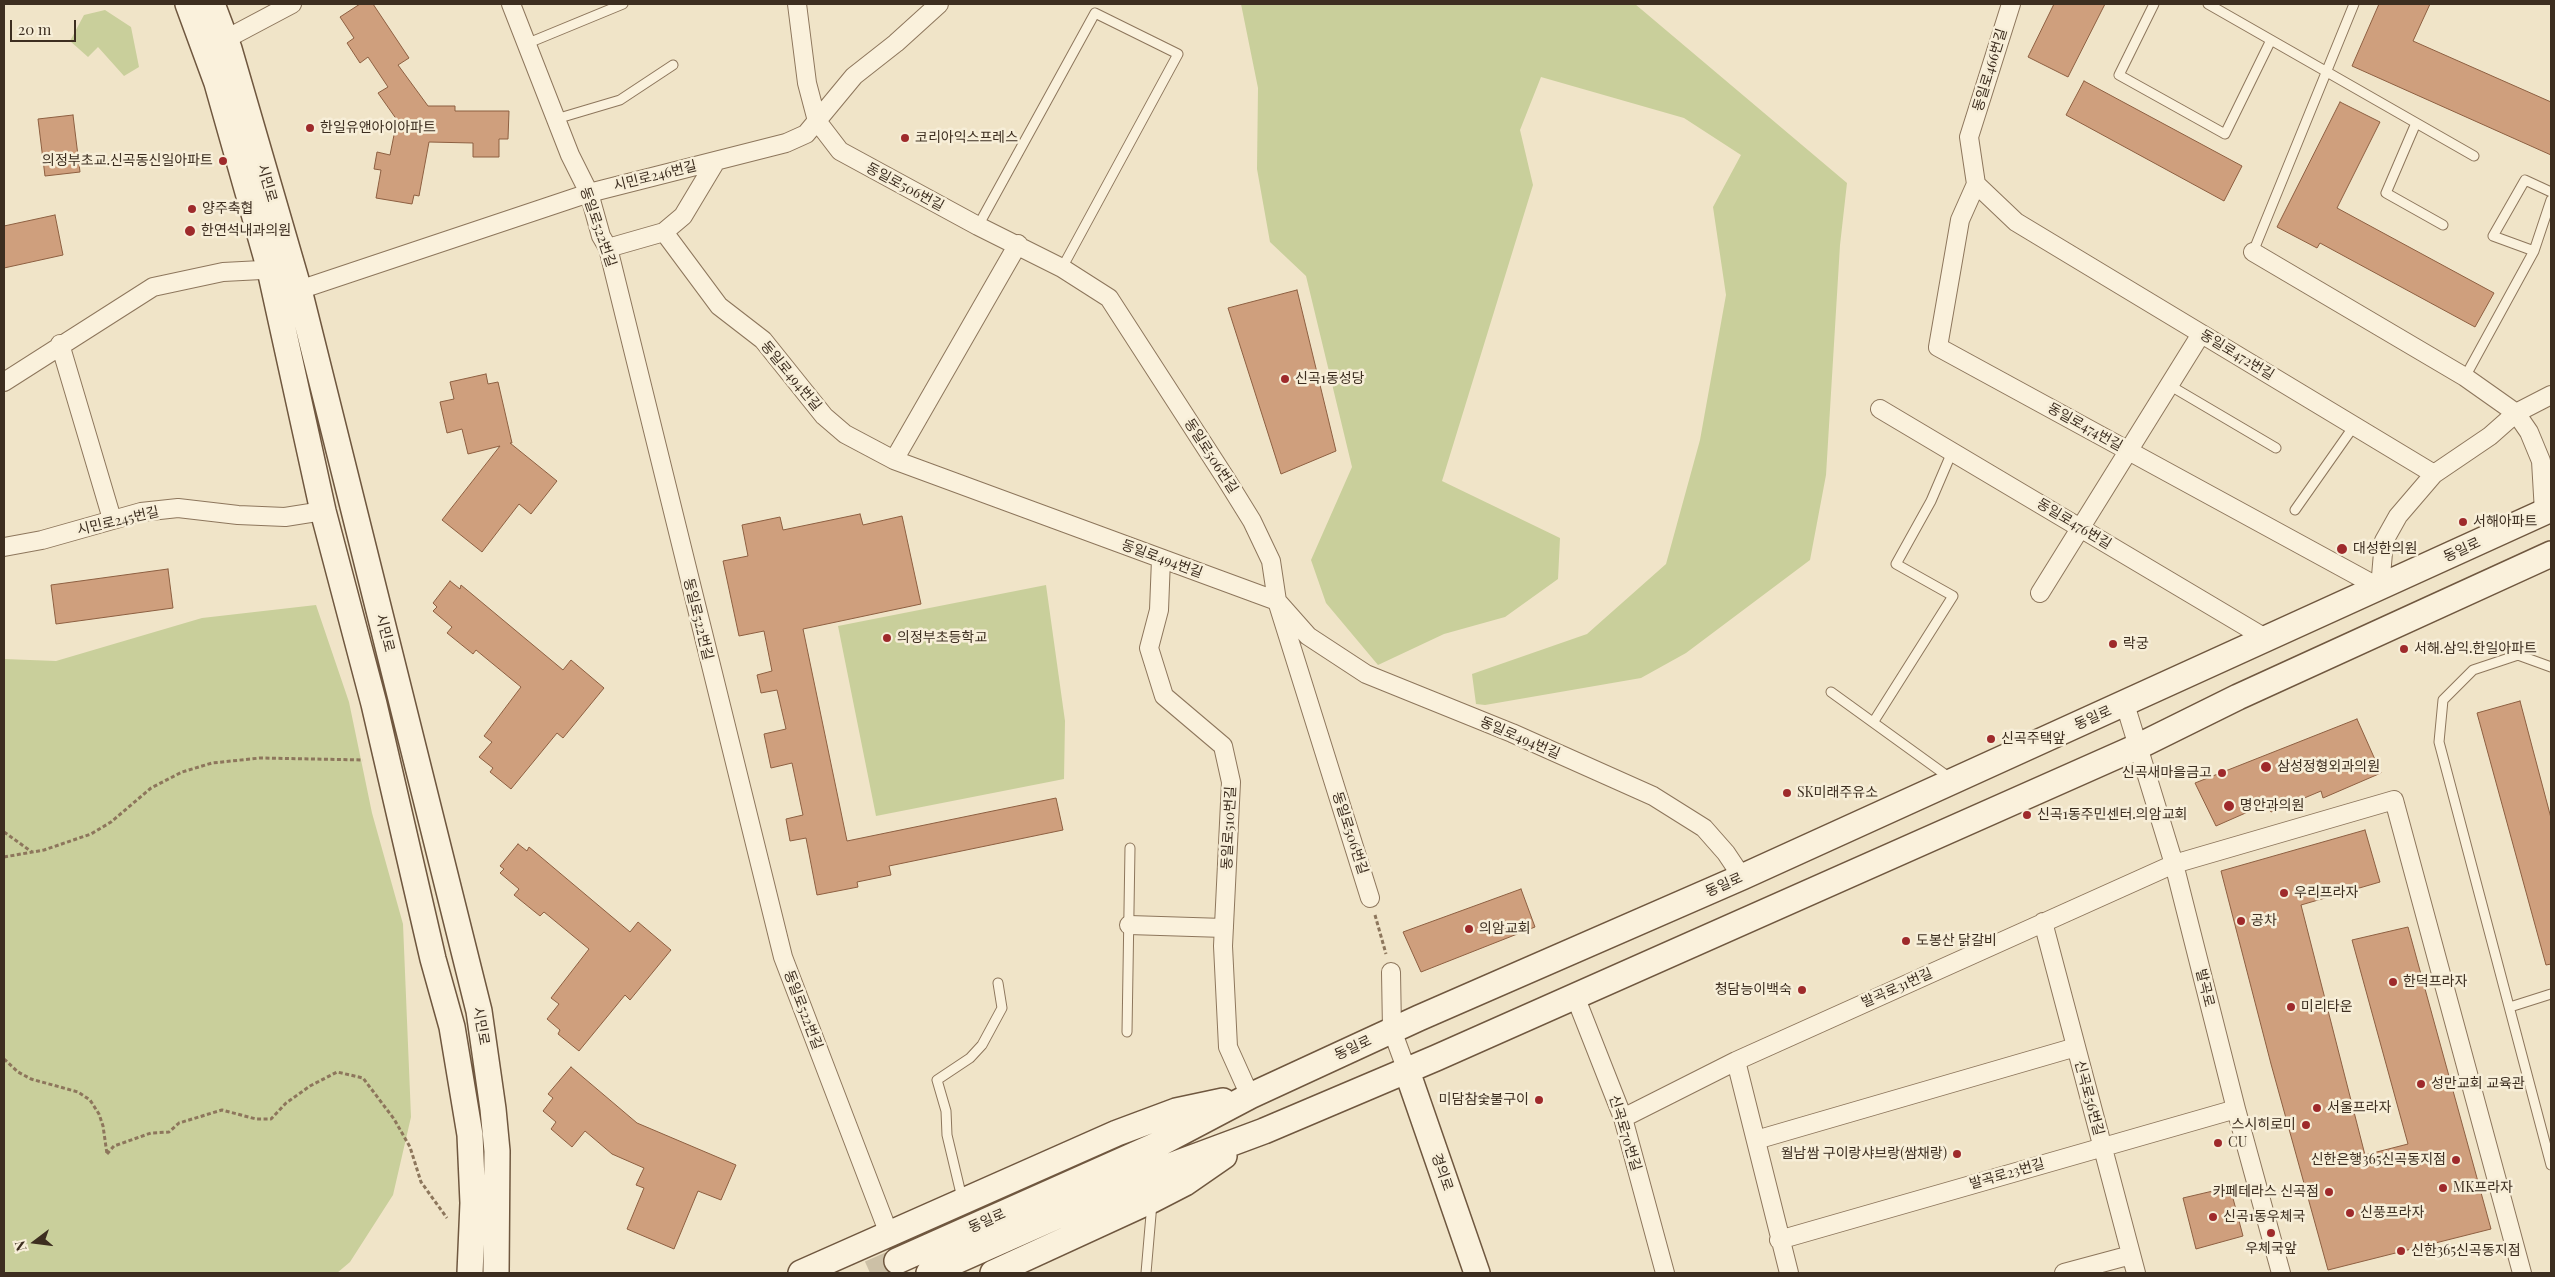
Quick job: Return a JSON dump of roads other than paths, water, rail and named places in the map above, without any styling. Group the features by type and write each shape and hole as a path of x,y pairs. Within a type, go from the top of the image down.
{"street":[{"name":"시민로","path":"188,4 287,276 323,511 374,704 458,1052 466,1097 472,1169 473,1203 470,1273"},
{"name":"시민로","path":"212,4 226,39 479,1011 488,1068 497,1151 496,1273"},
{"path":"226,39 292,4"},
{"name":"동일로522번길","path":"511,4 577,171 589,193 601,236 608,248 782,957 889,1234"},
{"name":"동일로506번길","path":"797,4 807,83 817,120 840,151 978,226 1018,244 1062,268 1109,298 1185,415 1252,521 1271,561 1276,601 1370,898"},
{"name":"시민로246번길","path":"287,276 589,193 786,143 806,134 854,76 896,43 939,4"},
{"name":"동일로466번길","path":"1976,184 1970,137 2011,4"},
{"path":"608,248 664,232 683,216 716,161"},
{"name":"동일로472번길","path":"1976,184 2016,222 2434,474"},
{"name":"동일로474번길","path":"1976,184 1960,220 1938,347 2380,588"},
{"name":"동일로494번길","path":"664,232 719,306 763,340 824,416 845,434 894,460 1276,601 1308,636 1366,674 1512,733 1653,796 1704,828 1726,853 1742,877"},
{"path":"894,460 1018,244"},
{"path":"2253,252 2465,377 2516,414 2529,432 2542,462 2548,510"},
{"path":"4,382 60,344 153,287 223,272 287,276"},
{"path":"2040,593 2201,334"},
{"path":"60,344 112,520"},
{"path":"2380,588 2384,541 2398,516 2434,474 2490,436 2516,414 2551,395"},
{"name":"동일로476번길","path":"1880,409 2267,639"},
{"name":"시민로245번길","path":"4,547 42,540 141,512 178,508 238,515 285,517 323,511"},
{"name":"동일로","path":"897,1261 1159,1144 1250,1096 1392,1030 1742,877 2548,510"},
{"name":"동일로","path":"929,1273 1170,1166 1264,1131 1407,1071 2139,746 2238,698 2551,554"},
{"name":"동일로510번길","path":"1162,559 1159,610 1149,648 1164,696 1223,746 1231,782 1224,928 1228,1047 1250,1096"},
{"name":"발곡로","path":"2125,704 2174,864 2236,1109 2281,1273"},
{"name":"발곡로31번길","path":"1623,1118 1736,1061 2174,864 2394,800 2522,1273"},
{"name":"신곡로56번길","path":"2043,922 2136,1273"},
{"path":"1129,925 1224,928"},
{"path":"1391,972 1392,1030 1407,1071"},
{"name":"신곡로70번길","path":"1574,996 1623,1118 1665,1273"},
{"path":"1756,1140 2076,1047"},
{"path":"1736,1061 1779,1240 1789,1273"},
{"name":"경의로","path":"1407,1071 1477,1273"},
{"path":"801,1273 1117,1132 1176,1111 1250,1096"},
{"name":"발곡로23번길","path":"1779,1240 2236,1109"},
{"path":"993,1273 1185,1184 1264,1131"},
{"path":"2064,1273 2131,1255"}],"lane":[{"path":"526,44 623,4"},
{"path":"2154,4 2119,75 2225,134 2271,40"},
{"path":"2208,4 2474,156"},
{"path":"2253,252 2354,4"},
{"path":"978,226 1094,13 1178,54 1062,268"},
{"path":"556,119 620,100 673,65"},
{"path":"2416,123 2386,193 2442,224"},
{"path":"2534,251 2493,236 2525,180 2551,192"},
{"path":"2465,377 2534,251 2551,200"},
{"path":"2169,385 2276,448"},
{"path":"2295,510 2354,426"},
{"path":"1874,721 1954,596 1896,564 1931,502 1952,452"},
{"path":"2551,667 2518,655 2473,670 2443,700 2438,742 2551,1165"},
{"path":"1832,692 1955,781"},
{"path":"1128,1032 1130,848"},
{"path":"963,1201 947,1136 946,1111 938,1080 970,1058 982,1044 1002,1008 998,982"},
{"path":"2510,1007 2551,994"},
{"path":"1146,1273 1152,1200"}],"tunnel":[{"path":"870,1273 897,1261"}],"place":[{"name":"한일유앤아이아파트","path":"310,128"},
{"name":"코리아익스프레스","path":"905,138"},
{"name":"의정부초교.신곡동신일아파트","path":"223,161"},
{"name":"양주축협","path":"192,209"},
{"name":"한연석내과의원","path":"190,231"},
{"name":"신곡1동성당","path":"1285,379"},
{"name":"서해아파트","path":"2463,522"},
{"name":"대성한의원","path":"2342,549"},
{"name":"의정부초등학교","path":"887,638"},
{"name":"락궁","path":"2113,644"},
{"name":"서해.삼익.한일아파트","path":"2404,649"},
{"name":"신곡주택앞","path":"1991,739"},
{"name":"삼성정형외과의원","path":"2266,767"},
{"name":"신곡새마을금고","path":"2222,773"},
{"name":"SK미래주유소","path":"1787,793"},
{"name":"명안과의원","path":"2229,806"},
{"name":"신곡1동주민센터.의암교회","path":"2027,815"},
{"name":"우리프라자","path":"2284,893"},
{"name":"공차","path":"2241,921"},
{"name":"의암교회","path":"1469,929"},
{"name":"도봉산 닭갈비","path":"1906,941"},
{"name":"한덕프라자","path":"2393,982"},
{"name":"청담능이백숙","path":"1802,990"},
{"name":"미리타운","path":"2291,1007"},
{"name":"성만교회 교육관","path":"2421,1084"},
{"name":"미담참숯불구이","path":"1539,1100"},
{"name":"서울프라자","path":"2317,1108"},
{"name":"스시히로미","path":"2306,1125"},
{"name":"CU","path":"2218,1143"},
{"name":"월남쌈 구이랑샤브랑(쌈채랑)","path":"1957,1154"},
{"name":"신한은행365신곡동지점","path":"2456,1160"},
{"name":"MK프라자","path":"2443,1188"},
{"name":"카페테라스 신곡점","path":"2329,1192"},
{"name":"신풍프라자","path":"2350,1213"},
{"name":"신곡1동우체국","path":"2213,1217"},
{"name":"우체국앞","path":"2271,1233"},
{"name":"신한365신곡동지점","path":"2401,1251"}]}
